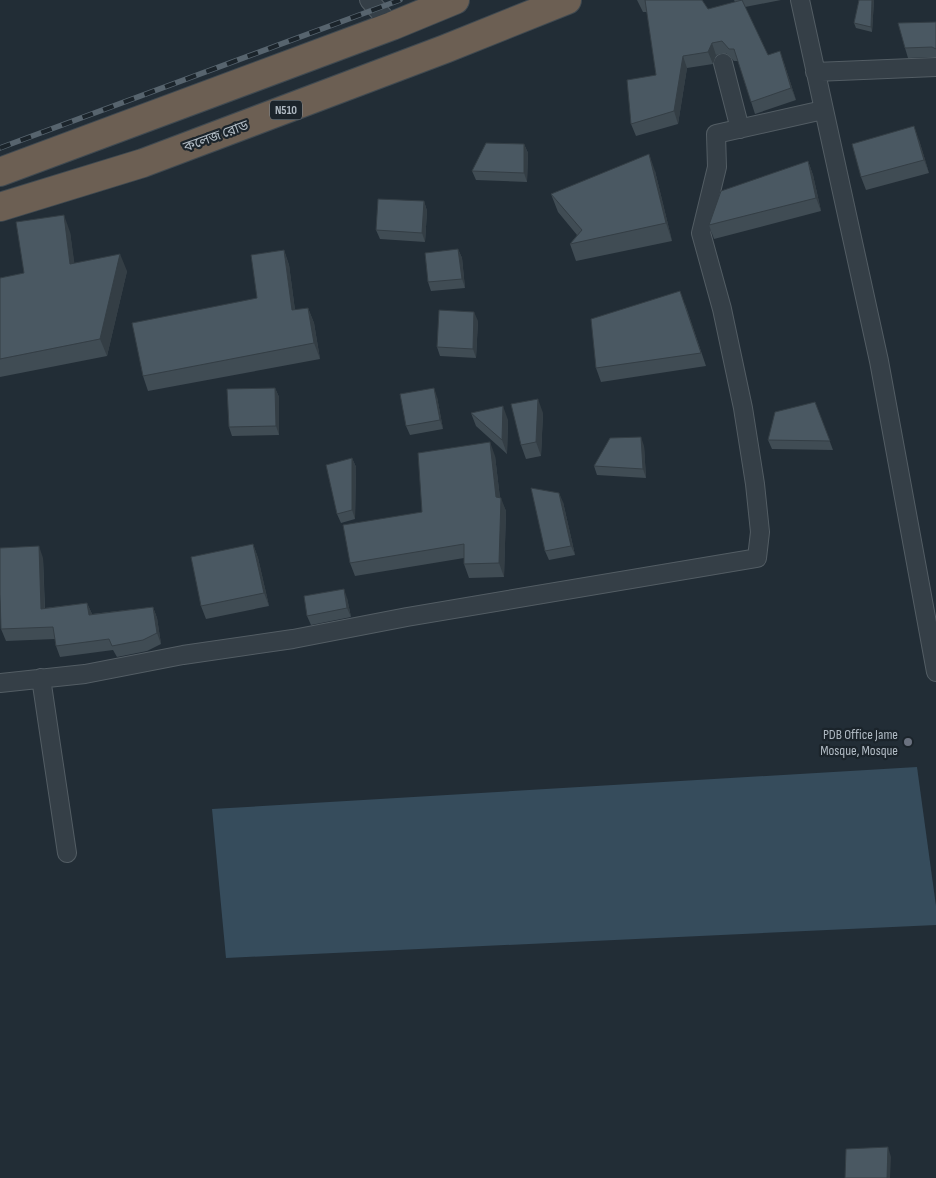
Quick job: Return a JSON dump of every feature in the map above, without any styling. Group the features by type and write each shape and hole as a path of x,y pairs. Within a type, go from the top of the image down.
{"highway":[{"path":"0,172 392,26 455,0"},
{"name":"কলেজ রোড","path":"0,207 143,163 427,56 567,0"}],"street":[{"path":"369,0 392,26"},
{"path":"800,0 878,361 936,672"},
{"path":"723,62 740,129"},
{"path":"815,72 936,67"},
{"path":"0,683 85,674 184,655 293,639 407,617 757,558 760,532 744,408 722,309 701,233 717,167 716,134 823,110"},
{"path":"41,678 67,853"}],"water":[{"path":"917,767 936,906 936,925 226,958 212,809"}],"building":[{"path":"645,0 702,0 708,9 742,0 768,55 780,51 791,88 751,102 734,49 729,49 722,41 712,43 708,52 683,56 674,111 631,124 627,80 656,75"},
{"path":"859,0 872,0 871,27 854,23"},
{"path":"936,22 936,49 932,47 905,48 898,23"},
{"path":"914,126 924,160 861,177 852,144"},
{"path":"486,143 524,144 524,173 472,171"},
{"path":"649,154 666,223 570,244 582,230 551,194"},
{"path":"808,161 816,198 709,225 721,191"},
{"path":"378,199 424,201 422,233 376,230"},
{"path":"64,215 70,264 120,254 100,339 0,359 0,278 24,273 16,222"},
{"path":"458,249 462,279 428,282 425,253"},
{"path":"284,250 292,310 308,308 314,343 143,376 132,323 257,298 251,255"},
{"path":"680,291 701,353 596,368 591,319"},
{"path":"439,310 474,312 473,349 437,347"},
{"path":"275,388 276,426 229,427 227,389"},
{"path":"434,388 440,420 406,426 400,394"},
{"path":"538,399 536,442 521,445 511,404"},
{"path":"815,402 830,441 768,440 775,412"},
{"path":"503,406 502,440 471,413"},
{"path":"641,437 643,469 594,466 610,438"},
{"path":"490,442 496,497 501,498 499,563 464,564 464,544 350,563 343,525 422,512 418,453"},
{"path":"352,458 352,510 337,514 326,465"},
{"path":"531,488 559,493 571,546 545,551"},
{"path":"253,544 264,593 201,606 191,557"},
{"path":"39,546 41,609 87,603 89,615 153,607 157,633 143,640 112,646 109,639 56,646 53,627 1,629 0,548"},
{"path":"344,589 347,608 307,616 304,596"},
{"path":"888,1147 887,1178 845,1178 846,1149"}],"railway":[{"path":"0,148 400,0"}],"place":[{"name":"PDB Office Jame Mosque, Mosque","path":"908,742"}]}
